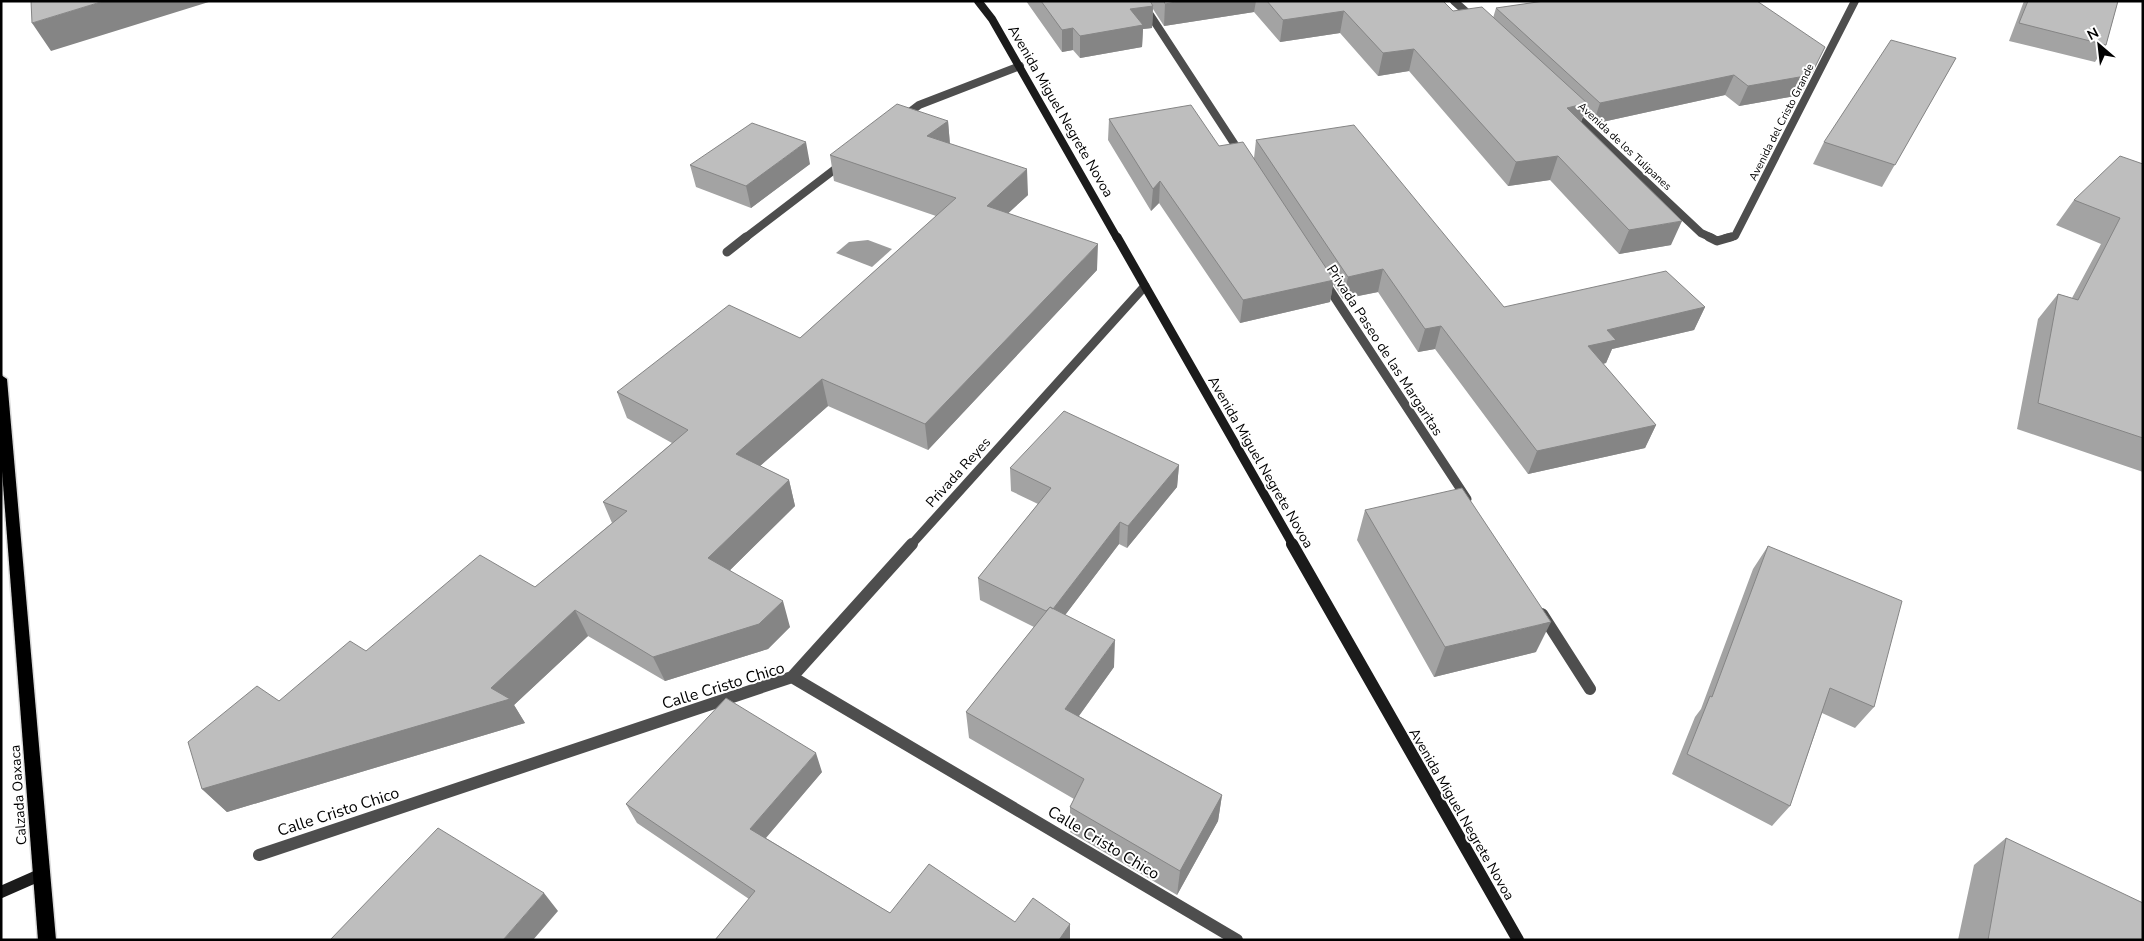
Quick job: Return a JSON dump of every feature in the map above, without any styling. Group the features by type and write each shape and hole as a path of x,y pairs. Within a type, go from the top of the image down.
{"main road":[{"name":"Avenida Miguel Negrete Novoa","path":"978,1 992,18 1020,66 1518,940"},
{"name":"Calzada Oaxaca","path":"1,379 47,940"},
{"path":"1,892 42,874"}],"street":[{"path":"1141,1 1244,159"},
{"path":"1454,1 1476,22"},
{"name":"Avenida del Cristo Grande","path":"1717,241 1735,236 1855,1"},
{"path":"896,122 919,105 1020,66"},
{"name":"Avenida de los Tulipanes","path":"1563,104 1701,234 1717,241"},
{"path":"727,252 850,158"},
{"name":"Privada Paseo de las Margaritas","path":"1320,274 1471,506"},
{"name":"Privada Reyes","path":"792,677 1145,286"},
{"path":"1536,606 1590,689"},
{"name":"Calle Cristo Chico","path":"259,855 792,677 1237,940"}],"shaded area":[{"path":"868,240 892,249 872,267 836,253 849,242"}],"building":[{"path":"31,1 104,1 32,23"},
{"path":"1041,1 1150,1 1153,6 1130,9 1143,25 1080,36 1073,28 1062,30"},
{"path":"1164,1 1181,1 1165,4"},
{"path":"1267,1 1443,1 1453,11 1482,7 1587,103 1567,108 1682,221 1629,230 1558,156 1516,162 1414,49 1383,53 1344,11 1283,20"},
{"path":"1544,1 1757,1 1825,47 1811,75 1748,86 1734,75 1600,103 1496,8"},
{"path":"2028,1 2118,1 2106,45 2019,23"},
{"path":"1891,40 1956,58 1895,165 1824,142"},
{"path":"897,104 948,121 927,136 1027,169 987,206 1098,244 925,424 822,379 736,454 789,480 708,558 783,601 759,624 653,657 575,610 491,688 510,699 202,789 188,742 257,686 279,701 350,641 366,651 480,555 535,587 627,511 603,502 688,430 617,392 729,305 800,338 956,198 830,155"},
{"path":"1191,105 1219,146 1243,142 1334,280 1243,300 1160,181 1153,189 1109,119"},
{"path":"752,123 806,142 746,186 690,165"},
{"path":"1354,125 1504,307 1666,271 1705,307 1607,330 1616,340 1588,346 1656,425 1537,451 1441,326 1425,329 1383,269 1348,277 1256,140"},
{"path":"2120,156 2143,164 2143,438 2038,403 2058,294 2078,300 2120,218 2074,200"},
{"path":"1064,411 1179,465 1128,526 1120,522 1053,609 1050,607 1046,611 978,578 1051,488 1010,468"},
{"path":"1462,488 1551,622 1445,647 1365,510"},
{"path":"1768,546 1902,601 1874,707 1830,688 1790,806 1687,754 1710,696 1712,697"},
{"path":"1050,607 1115,640 1065,709 1222,795 1180,871 1070,807 1084,779 966,712"},
{"path":"726,698 816,753 750,829 890,913 929,864 1015,922 1033,898 1070,924 1059,940 715,940 755,891 626,804"},
{"path":"438,828 544,893 503,940 330,940"},
{"path":"2006,838 2143,903 2143,940 1988,940"}]}
